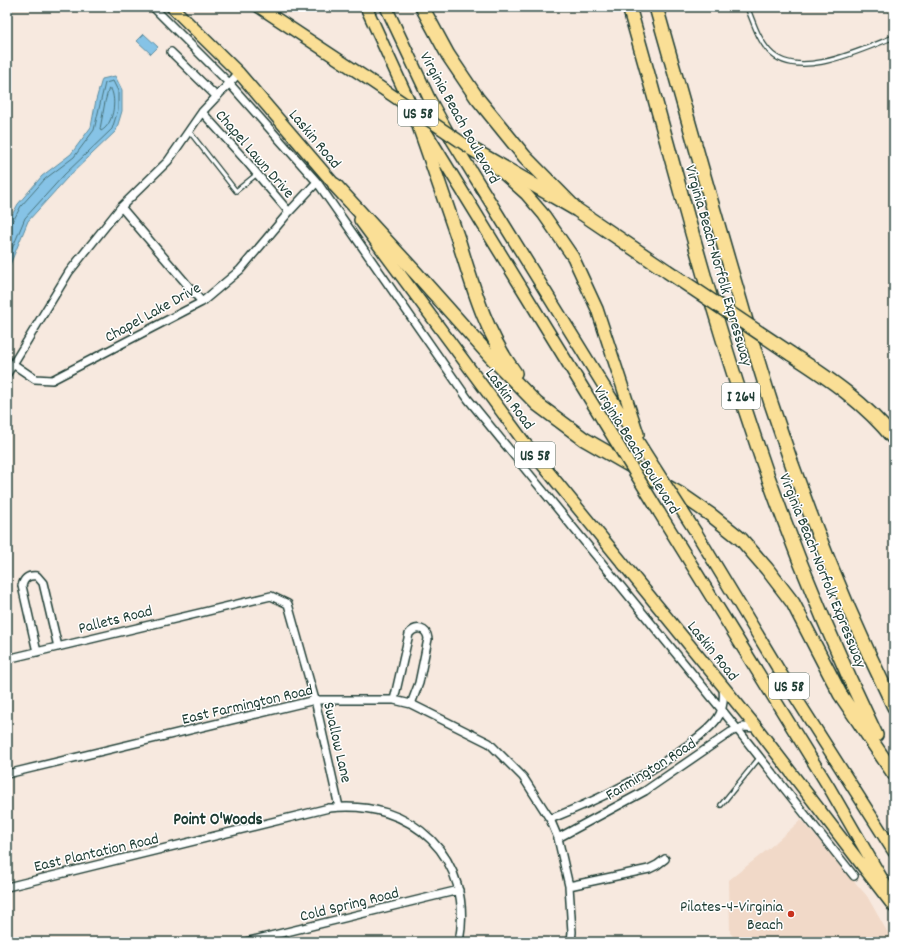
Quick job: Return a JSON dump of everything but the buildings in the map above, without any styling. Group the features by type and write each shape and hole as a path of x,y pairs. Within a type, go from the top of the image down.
{"highway":[{"path":"422,7 448,55 477,98 525,157 577,210"},
{"name":"Virginia Beach-Norfolk Expressway","path":"629,7 716,315 746,414 778,505 824,621 853,688 894,771"},
{"name":"Virginia Beach-Norfolk Expressway","path":"656,7 725,249 771,403 799,483 830,562 860,633 894,707"},
{"path":"414,112 478,300 488,324 509,366 537,404"},
{"path":"470,148 577,210 845,390 866,408 894,439"},
{"path":"335,185 490,356 537,404 584,438 685,496 741,539 767,569 793,603 840,694 894,774"}],"main road":[{"name":"Laskin Road","path":"172,7 240,73 335,185 524,442 757,728 894,907"},
{"name":"US 58","path":"258,7 470,148 494,166 526,194 544,215 573,257 597,309 642,448"},
{"name":"Virginia Beach Boulevard","path":"366,7 414,112 830,789 875,865 894,901"},
{"name":"Virginia Beach Boulevard","path":"386,7 428,98 449,134 642,448 697,534 791,690 894,852"}],"street":[{"name":"Laskin Road","path":"153,7 229,83 317,182 468,399 722,710 854,876"},
{"path":"171,52 217,96"},
{"path":"7,374 69,272 121,207 168,161 202,112 240,73"},
{"name":"Chapel Lawn Drive","path":"202,112 289,212"},
{"name":"Chapel Lake Drive","path":"13,364 34,379 52,380 202,302 240,270 289,212 317,182"},
{"path":"121,207 202,302"},
{"path":"37,652 22,586 26,577 31,575 37,576 43,583 58,647"},
{"name":"Swallow Lane","path":"231,605 271,596 288,604 314,700 339,807"},
{"name":"Pallets Road","path":"7,659 231,605"},
{"path":"394,700 409,634 416,628 422,629 426,632 428,639 419,683 411,704"},
{"path":"722,710 724,695 723,686"},
{"name":"East Farmington Road","path":"7,774 314,700 394,700 411,704 489,743 523,777 550,819 558,838 569,886 572,932 571,942"},
{"name":"Farmington Road","path":"550,819 582,807 648,773 698,738 718,718 722,710"},
{"name":"Farmington Road","path":"558,838 645,791 731,732 743,727 757,728"},
{"name":"East Plantation Road","path":"7,886 339,807 364,807 379,810 401,819 421,831 439,848 454,874 459,890 462,914 459,942"},
{"path":"569,886 649,869 665,859"},
{"name":"Cold Spring Road","path":"245,942 459,890"}],"lane":[{"path":"747,7 764,46 774,56 785,62 808,64 838,59 894,37"},
{"path":"189,131 236,191 257,174"},
{"path":"722,805 760,757"}],"shaded area":[{"path":"801,820 867,896 893,942 732,942 731,940 734,937 730,933 729,880 767,850"}],"water":[{"path":"144,34 158,47 151,54 137,41"},
{"path":"115,76 122,90 122,111 116,131 67,178 28,221 7,272 7,224 18,204 42,176 71,154 91,127 102,79"}],"place":[{"name":"Pilates-4-Virginia Beach","path":"791,914"}],"district":[{"name":"Point O'Woods","path":"218,818"}]}
